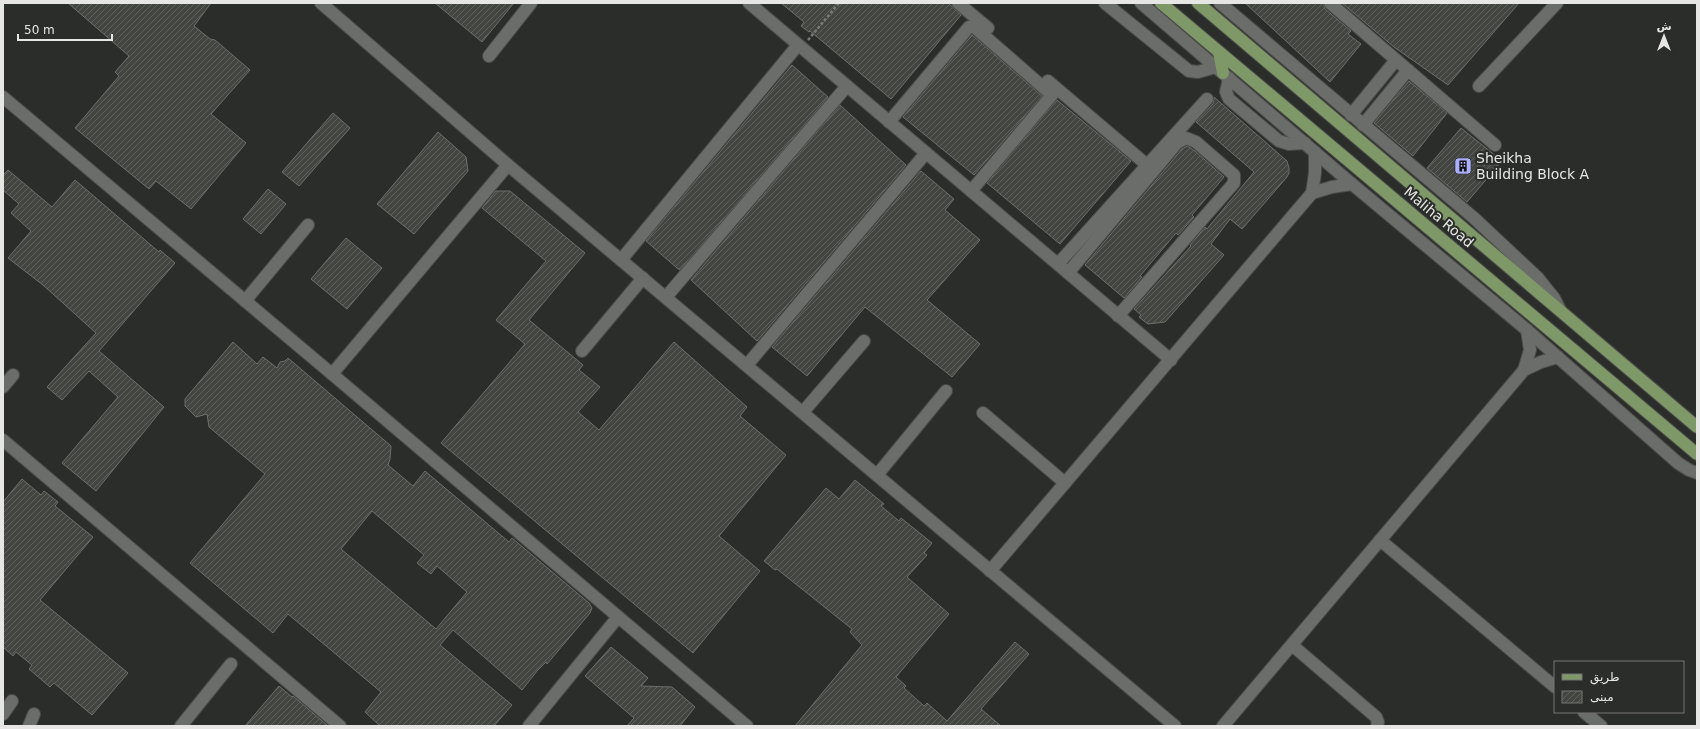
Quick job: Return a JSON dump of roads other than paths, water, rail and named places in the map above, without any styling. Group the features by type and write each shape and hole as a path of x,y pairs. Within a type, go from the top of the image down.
{"main road":[{"name":"Maliha Road","path":"1161,3 1697,454"},
{"name":"Maliha Road","path":"1198,3 1697,427"},
{"path":"1219,52 1223,73"}],"street":[{"path":"321,3 508,165 1174,726"},
{"path":"488,56 531,3"},
{"path":"749,3 1171,360"},
{"path":"958,3 1147,166"},
{"path":"1105,3 1189,71 1223,73"},
{"path":"1141,3 1352,184 1527,330 1678,463 1697,473"},
{"path":"1220,3 1474,218 1538,278 1554,298 1560,310"},
{"path":"1233,3 1236,18"},
{"path":"1330,3 1495,145"},
{"path":"1479,86 1557,3"},
{"path":"889,122 970,26 973,26 979,31 1052,95 971,191"},
{"path":"621,260 800,46"},
{"path":"1351,115 1396,60"},
{"path":"1363,125 1408,70"},
{"path":"666,297 847,86"},
{"path":"3,98 245,300 747,726"},
{"path":"1058,264 1207,99"},
{"path":"1068,273 1177,143 1186,138 1196,142 1234,175 1234,183 1118,316"},
{"path":"990,571 1312,193 1315,173 1315,152"},
{"path":"747,365 926,153"},
{"path":"332,374 508,165"},
{"path":"1312,193 1332,187 1352,184"},
{"path":"245,300 308,226"},
{"path":"582,351 643,278"},
{"path":"1524,370 1530,350 1527,330"},
{"path":"803,412 864,341"},
{"path":"1223,726 1524,370 1540,362 1558,357"},
{"path":"3,387 13,375"},
{"path":"877,475 946,391"},
{"path":"983,413 1065,483"},
{"path":"3,440 340,726"},
{"path":"1380,540 1554,686"},
{"path":"529,726 618,617"},
{"path":"1292,645 1376,717 1378,722 1377,726"},
{"path":"182,726 231,664"},
{"path":"3,714 12,701"},
{"path":"1585,713 1601,726"},
{"path":"29,726 34,714"}],"place":[{"name":"Sheikha Building Block A","path":"1463,166"}]}
